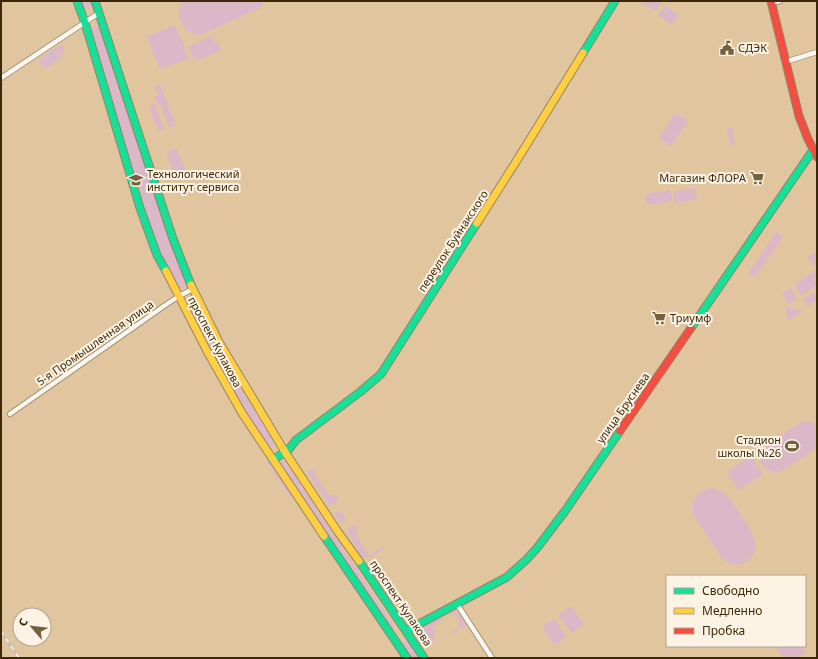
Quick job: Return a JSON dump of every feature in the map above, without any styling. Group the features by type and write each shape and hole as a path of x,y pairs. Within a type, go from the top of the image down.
{"main road":[{"name":"проспект Кулакова","path":"77,1 140,208 157,255 242,413 407,658"},
{"name":"проспект Кулакова","path":"95,1 171,233 193,289 219,342 285,452 424,658"},
{"name":"переулок Буйнакского","path":"273,460 289,449 296,440 360,392 381,374 519,157 615,1"},
{"path":"771,2 799,116 817,157"},
{"name":"улица Бруснева","path":"394,638 507,577 538,547 565,511 813,150"}],"street":[{"path":"771,2 780,1"},
{"path":"1,78 99,13"},
{"path":"785,62 817,52"},
{"name":"5-я Промышленная улица","path":"10,414 178,296 193,289"},
{"path":"457,604 492,658"}],"shaded area":[{"path":"80,1 90,1 91,7 84,9"},
{"path":"264,1 259,9 197,36 187,31 181,22 179,12 182,2"},
{"path":"640,1 658,1 661,3 655,11"},
{"path":"665,6 679,15 672,25 658,15"},
{"path":"175,25 189,59 160,69 147,36"},
{"path":"96,26 100,30 161,216 187,284 184,289 178,286 159,249 150,224 91,33 91,28"},
{"path":"211,36 215,38 213,43 215,44 217,40 221,49 195,61 188,47"},
{"path":"59,46 64,48 60,58 45,68 41,65 41,59"},
{"path":"160,85 176,125 169,128 161,104 158,106 154,97 158,95 154,87"},
{"path":"154,103 164,129 158,131 149,107"},
{"path":"675,113 688,121 671,146 659,138"},
{"path":"732,127 735,144 730,145 727,128"},
{"path":"176,148 186,171 178,174 174,173 167,154 168,151"},
{"path":"695,188 697,199 675,203 673,192"},
{"path":"670,190 672,201 647,205 645,194"},
{"path":"776,232 783,236 755,277 749,272"},
{"path":"817,251 817,266 815,267 808,257"},
{"path":"816,270 817,285 801,296 794,284"},
{"path":"791,288 797,299 789,304 782,293"},
{"path":"817,290 817,300 808,306 803,299"},
{"path":"191,304 195,304 217,347 249,403 274,442 275,445 272,447 268,445 241,404 190,308"},
{"path":"785,306 803,311 788,321"},
{"name":"Стадион школы №26","path":"804,421 817,424 817,448 780,472 774,472 766,469 761,462 764,448"},
{"path":"751,456 763,474 739,490 727,472"},
{"path":"269,457 297,498 295,499 290,497 267,462"},
{"path":"281,459 284,460 395,627 390,630 280,463 279,461"},
{"path":"315,468 316,469 313,471 328,495 337,496 337,502 334,504 328,504 307,472"},
{"path":"711,488 725,493 729,497 753,536 755,541 754,551 750,559 742,564 731,564 722,558 694,515 692,504 694,500 703,491"},
{"path":"337,512 342,513 345,516 345,520 340,523 334,514"},
{"path":"352,525 357,527 356,535 369,556 384,546 385,548 371,557 368,558 362,556 347,533 348,528"},
{"path":"571,606 584,624 572,633 559,615"},
{"path":"454,612 462,617 467,625 442,639 459,628 457,625 460,622 455,614 450,616 449,613"},
{"path":"443,617 443,620 432,627 435,631 434,639 431,644 424,646 420,644 418,635 421,630 428,624"},
{"path":"555,619 567,636 555,645 542,627"},
{"path":"407,640 410,642 420,658 412,658 404,646 404,642"},
{"path":"776,647 802,647 806,653 799,658 784,658"}],"railway":[{"path":"1,631 19,658"}],"traffic: fast":[{"path":"77,1 85,23 140,208 157,255 166,271"},
{"path":"95,1 173,239 191,285"},
{"path":"583,53 615,1"},
{"path":"691,328 813,150"},
{"path":"273,460 289,449 296,440 360,392 381,374 477,223"},
{"path":"406,631 507,577 526,560 565,511 620,431"},
{"path":"324,536 407,658"},
{"path":"359,561 424,658"}],"traffic: slow":[{"path":"477,223 583,53"},
{"path":"166,271 207,351 242,413 324,536"},
{"path":"191,285 219,342 285,452 359,561"}],"traffic: jam":[{"path":"771,1 799,116 817,157"},
{"path":"620,431 691,328"}],"place":[{"name":"СДЭК","path":"727,48"},
{"name":"Магазин ФЛОРА","path":"757,178"},
{"name":"Технологический институт сервиса","path":"136,180"},
{"name":"Триумф","path":"659,318"},
{"name":"Стадион школы №26","path":"792,446"}]}
